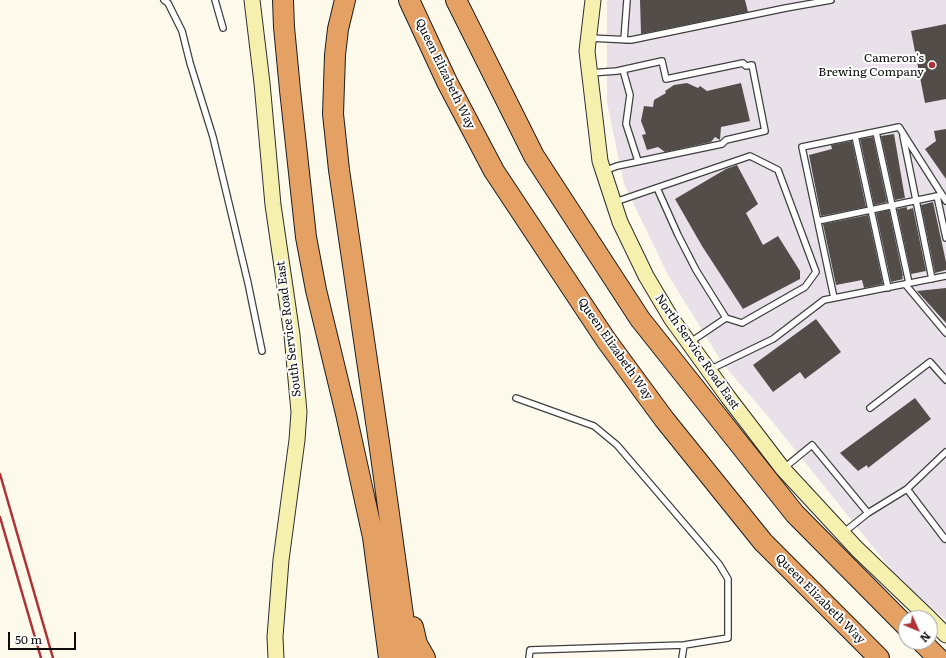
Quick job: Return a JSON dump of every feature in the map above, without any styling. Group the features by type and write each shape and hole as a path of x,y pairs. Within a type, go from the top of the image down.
{"highway":[{"path":"284,0 284,27 289,82 306,237 316,290 346,414 373,537 389,658"},
{"path":"345,0 338,29 335,55 333,114 409,658"},
{"name":"Queen Elizabeth Way","path":"409,0 447,82 494,171 606,340 664,419 763,542 878,658"},
{"path":"456,0 534,156 640,319 795,514 898,618"},
{"path":"398,579 407,600 417,644 426,658"},
{"path":"930,650 938,658"}],"street":[{"name":"South Service Road East","path":"252,0 262,83 273,205 292,335 299,412 281,560 275,636 276,658"},
{"name":"North Service Road East","path":"593,0 588,51 600,161 620,222 646,276 671,318 783,469 857,549 920,610"},
{"name":"North Service Road East","path":"938,627 946,635"}],"lane":[{"path":"164,0 168,3 182,31 190,63 213,137 248,283 262,351"},
{"path":"215,0 223,28"},
{"path":"624,40 627,0"},
{"path":"785,0 786,8"},
{"path":"589,38 624,40 639,39 831,0"},
{"path":"590,73 622,70 662,61 666,79 742,63 746,66 752,65 765,131 726,140 722,144 638,161 603,171"},
{"path":"622,70 630,95 626,124 638,161"},
{"path":"834,298 802,148 899,126 940,195 946,201"},
{"path":"876,132 907,284 946,333"},
{"path":"902,132 932,279"},
{"path":"855,136 888,288"},
{"path":"614,202 750,156 778,170 816,272 805,287 742,323 726,318 696,270 678,235 657,188"},
{"path":"818,221 940,195"},
{"path":"940,195 946,238"},
{"path":"709,370 773,339 824,300 944,276 946,282"},
{"path":"689,343 726,318"},
{"path":"870,408 930,362 946,380"},
{"path":"516,398 594,426 618,445 719,564 728,578 728,638 684,645 530,650 529,658"},
{"path":"783,469 812,445 868,513"},
{"path":"843,534 868,513 907,489 946,452"},
{"path":"907,489 945,539 946,538"},
{"path":"682,658 684,645"}],"shaded area":[{"path":"607,0 946,0 946,620 938,614 938,610 933,610 910,593 771,420 723,364 668,275 624,184 607,103"}],"building":[{"path":"640,0 745,0 748,12 641,34"},
{"name":"Cameron's Brewing Company","path":"946,24 946,99 925,103 911,31"},
{"path":"687,83 698,88 700,86 707,91 741,83 750,121 721,127 720,140 715,137 711,142 665,152 658,147 647,150 642,135 646,134 641,121 644,106 653,107 654,100 666,93 665,91 674,85"},
{"path":"946,129 946,179 925,149 936,141 934,131"},
{"path":"894,134 905,198 895,200 881,136"},
{"path":"873,137 887,202 874,205 860,139"},
{"path":"852,141 866,207 821,216 809,155 832,149 831,145"},
{"path":"737,165 758,204 746,213 763,245 778,236 800,271 800,279 743,309 702,246 675,199 726,169"},
{"path":"933,202 946,262 946,270 935,273 921,205"},
{"path":"907,207 907,210 913,208 926,271 911,274 897,209"},
{"path":"889,210 903,276 903,279 891,282 876,213"},
{"path":"868,215 883,284 864,288 862,280 836,285 823,224"},
{"path":"946,288 946,323 917,291"},
{"path":"816,319 841,352 805,379 800,372 773,392 753,365"},
{"path":"915,398 931,419 868,468 867,465 858,471 840,453"}],"railway":[{"path":"0,474 53,658"},
{"path":"0,517 41,658"}],"place":[{"name":"Cameron's Brewing Company","path":"932,65"}]}
